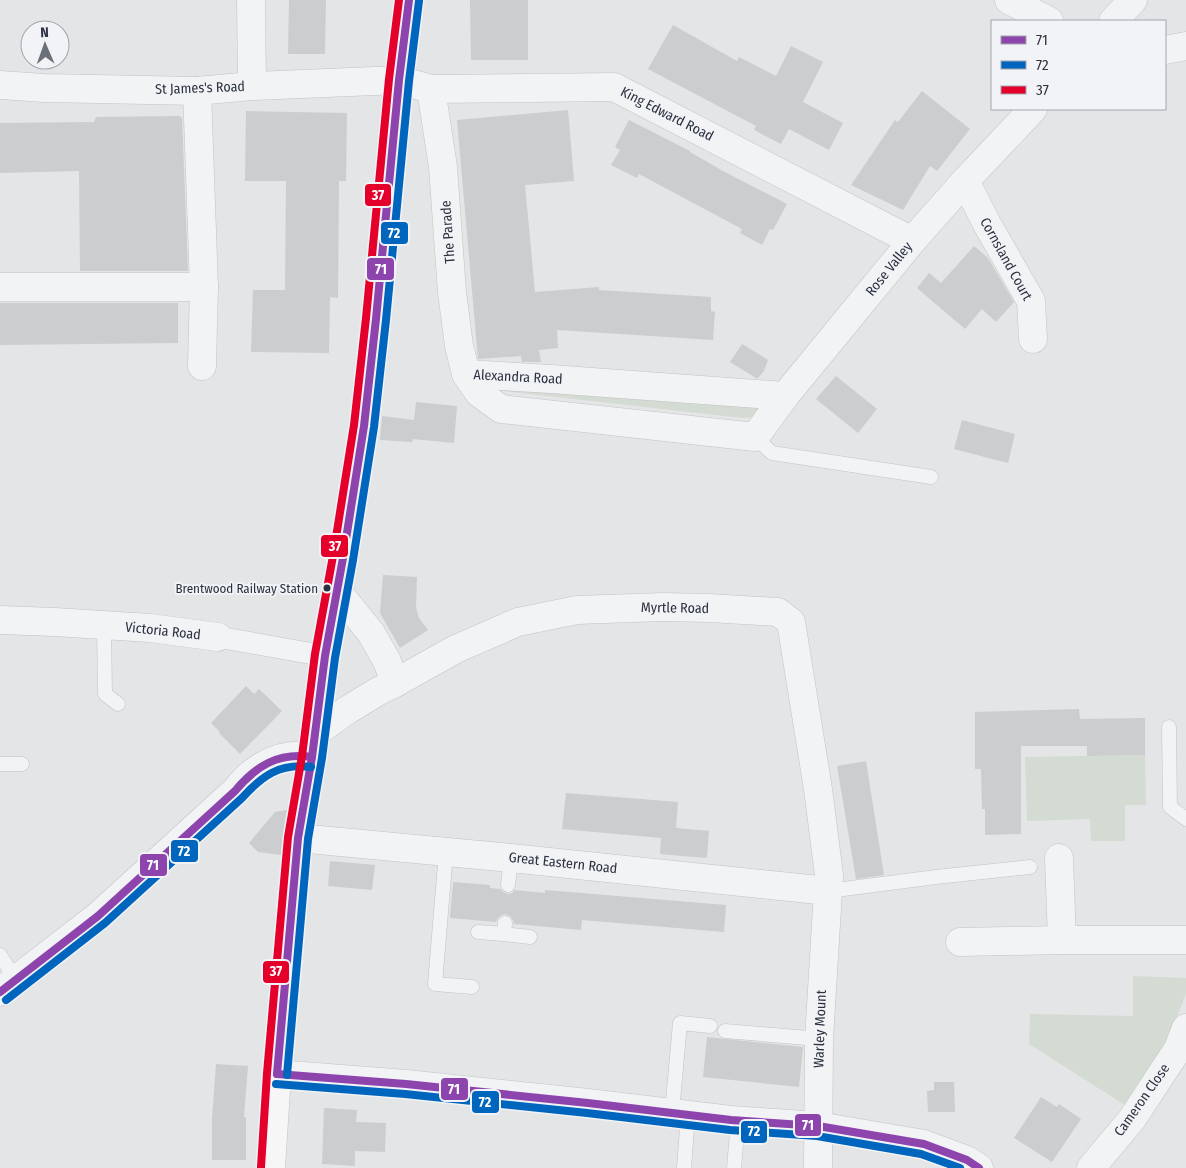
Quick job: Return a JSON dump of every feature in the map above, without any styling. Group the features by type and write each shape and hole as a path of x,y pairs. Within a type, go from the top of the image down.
{"main road":[{"path":"271,1168 277,1074 298,838 313,745 324,656 343,558 364,426 399,80 409,0"}],"street":[{"path":"251,0 252,86"},
{"path":"1009,0 1047,20"},
{"path":"1114,20 1132,0"},
{"path":"1166,50 1186,46"},
{"name":"St James's Road","path":"0,85 44,88 197,91 252,86 399,80"},
{"name":"King Edward Road","path":"399,80 431,89 614,86 912,241"},
{"name":"The Parade","path":"431,89 443,167 452,292 459,346 466,374"},
{"path":"197,91 204,287 202,366"},
{"name":"Rose Valley","path":"755,438 785,396 912,241 1032,110"},
{"name":"Cornsland Court","path":"965,181 1031,301 1033,340"},
{"path":"0,287 204,287"},
{"name":"Alexandra Road","path":"466,374 785,396"},
{"name":"Alexandra Road","path":"466,374 480,392 502,409 755,438"},
{"path":"337,591 371,633 387,661 395,683"},
{"name":"Myrtle Road","path":"313,745 349,709 377,692 456,649 518,622 552,614 594,609 662,607 778,612 791,622 793,631 818,789 829,875 828,891"},
{"name":"Victoria Road","path":"0,620 150,628 218,637 324,656"},
{"path":"8,986 98,916 235,791 254,771 274,759 298,755 313,745"},
{"name":"Great Eastern Road","path":"298,838 828,891"},
{"path":"1060,858 1062,940"},
{"name":"Warley Mount","path":"818,1168 819,1039 828,891"},
{"path":"960,942 1186,940"},
{"name":"Cameron Close","path":"1091,1168 1132,1119 1183,1044"},
{"path":"277,1074 406,1084 738,1120 818,1126 924,1144 967,1160 979,1168"}],"lane":[{"path":"755,438 772,452 931,478"},
{"path":"104,625 105,694 118,704"},
{"path":"1169,727 1170,806 1186,819"},
{"path":"0,764 22,764"},
{"path":"446,852 435,984 472,986"},
{"path":"508,885 511,858"},
{"path":"828,891 1030,867"},
{"path":"478,932 504,929 530,937"},
{"path":"0,955 8,986"},
{"path":"684,1168 680,1113 680,1023 710,1026"},
{"path":"724,1031 819,1039"},
{"path":"734,1168 738,1120"}],"shaded area":[{"path":"492,385 768,405 755,417 742,418 495,390"},
{"path":"1145,755 1146,805 1125,805 1125,841 1091,841 1090,819 1027,821 1025,757"},
{"path":"1133,976 1186,978 1186,993 1166,1047 1128,1107 1029,1044 1030,1014 1133,1016"}],"building":[{"path":"289,0 326,0 325,54 288,54"},
{"path":"470,0 528,0 528,60 471,60"},
{"path":"673,25 737,61 739,57 776,76 791,46 823,62 803,102 843,123 829,150 789,129 781,144 754,130 756,126 648,69"},
{"path":"922,91 970,129 937,171 930,166 903,210 851,185 895,120 898,122"},
{"path":"568,110 574,181 525,185 535,292 599,287 599,290 711,297 711,311 715,312 713,340 557,330 558,348 539,350 541,362 522,362 521,356 478,359 457,120"},
{"path":"246,111 347,113 346,181 339,181 338,298 330,297 329,353 251,352 253,290 285,290 286,181 245,181"},
{"path":"180,116 182,118 188,271 80,271 79,171 0,173 0,123 94,122 96,117"},
{"path":"629,120 787,204 773,230 770,229 762,245 740,233 742,229 639,174 637,178 611,165 620,150 615,147"},
{"path":"974,246 988,258 1014,302 996,322 982,309 965,329 917,288 929,273 941,283"},
{"path":"0,303 178,303 178,343 0,345"},
{"path":"742,344 768,360 764,371 758,378 730,362"},
{"path":"836,376 877,409 858,433 816,399"},
{"path":"416,402 457,406 454,443 413,439 412,442 380,440 382,416 414,420"},
{"path":"962,420 1015,434 1008,463 954,449"},
{"path":"383,575 417,577 416,607 419,618 428,630 400,648 380,613"},
{"path":"246,686 254,694 259,689 282,711 240,754 211,723"},
{"path":"1079,709 1080,719 1145,718 1145,755 1087,756 1087,746 1021,746 1021,834 985,835 985,809 982,809 981,769 975,769 975,712"},
{"path":"866,761 884,875 856,879 837,766"},
{"path":"566,793 678,802 676,828 709,831 707,858 660,854 661,838 562,829"},
{"path":"287,810 281,855 258,852 249,843 275,812"},
{"path":"330,861 375,865 372,890 328,886"},
{"path":"453,882 490,885 490,888 500,889 508,894 515,890 545,893 545,890 726,905 724,932 582,920 581,930 514,924 510,916 505,914 498,918 496,922 450,918"},
{"path":"707,1037 803,1047 799,1087 703,1077"},
{"path":"216,1064 248,1066 244,1117 246,1117 246,1160 212,1160 212,1119"},
{"path":"934,1082 954,1082 955,1112 928,1112 927,1091 934,1090"},
{"path":"1041,1097 1057,1107 1059,1104 1081,1119 1052,1162 1014,1138"},
{"path":"324,1108 357,1110 356,1122 386,1123 385,1152 355,1151 355,1166 322,1164"}],"transit line":[{"name":"37","path":"261,1167 267,1073 288,837 302,756 315,654 354,425 389,79 399,0"},
{"name":"71","path":"277,1074 298,838 312,757 325,656 364,426 399,80 409,0"},
{"name":"72","path":"287,1075 308,839 322,758 335,658 374,427 409,81 419,1"},
{"name":"71","path":"0,992 98,916 235,791 251,774 278,759 300,756 312,757"},
{"name":"72","path":"6,1000 105,923 264,777 280,769 300,766 311,767"},
{"name":"71","path":"277,1074 406,1084 731,1120 818,1126 924,1144 967,1160 979,1168"},
{"name":"72","path":"276,1084 405,1094 730,1130 817,1136 921,1154 960,1168"}],"place":[{"name":"Brentwood Railway Station","path":"327,588"}]}
